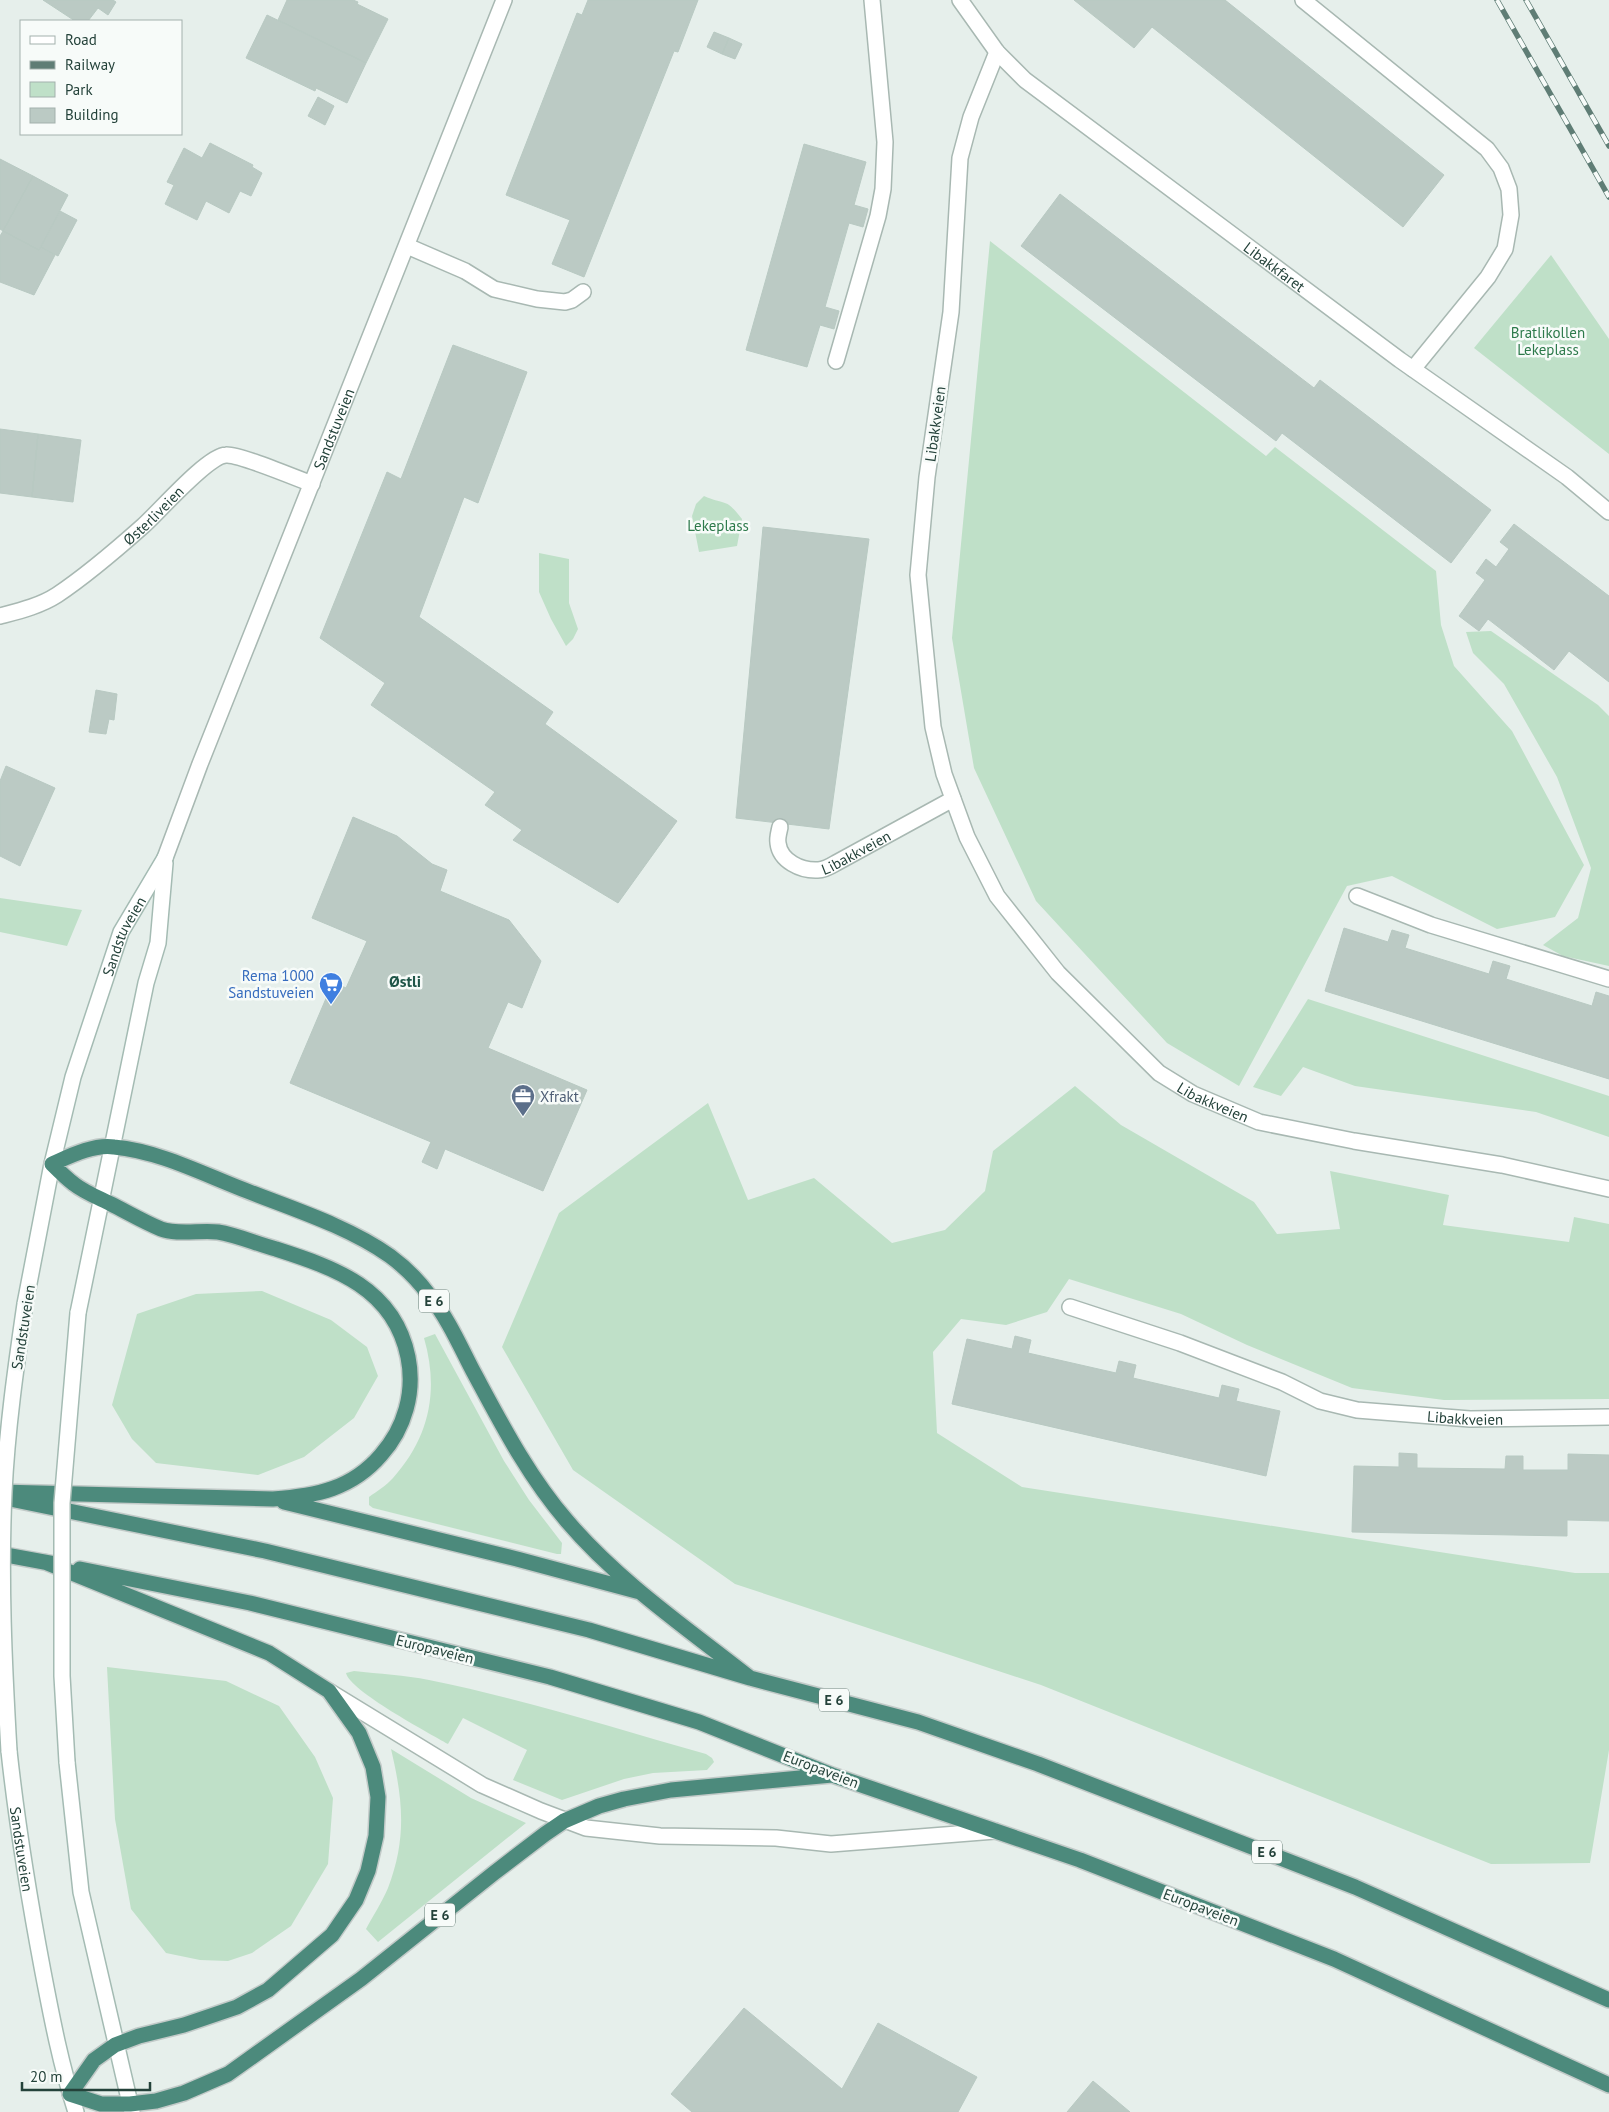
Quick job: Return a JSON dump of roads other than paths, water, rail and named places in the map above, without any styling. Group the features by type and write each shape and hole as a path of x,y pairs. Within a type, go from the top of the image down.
{"highway":[{"path":"52,1164 80,1152 112,1146"},
{"name":"E 6","path":"112,1146 149,1154 321,1221 361,1239 388,1255 411,1274 431,1297 448,1322 518,1453 545,1493 568,1522 644,1593 750,1678"},
{"name":"E 6","path":"0,1492 273,1499 298,1497 329,1491 351,1481 372,1466 390,1445 402,1422 409,1397 410,1370 405,1342 394,1318 380,1301 363,1286 339,1272 305,1259 218,1232 163,1230 75,1185 52,1164"},
{"name":"E 6","path":"0,1498 265,1551 589,1630 750,1678 918,1722 1038,1764 1355,1887 1609,2000"},
{"name":"E 6","path":"273,1499 517,1559 644,1593"},
{"name":"Europaveien","path":"0,1554 250,1603 550,1677 699,1722 832,1775 1080,1860 1334,1959 1609,2085"},
{"name":"E 6","path":"45,1562 269,1653 329,1691 349,1716 359,1733 373,1767 378,1798 374,1845 368,1871 356,1900 332,1935 268,1990 237,2007 184,2025 115,2044 94,2060 70,2094 101,2104 131,2108 184,2093 228,2074 361,1979 494,1872 564,1821 599,1806 671,1790 832,1775"}],"street":[{"name":"Sandstuveien","path":"76,2112 70,2094 47,1994 29,1900 17,1821 9,1751 2,1598 4,1493 10,1411 25,1304 52,1164 74,1077 120,932 165,858 200,764 504,0"},
{"path":"836,361 878,216 883,190 885,142 872,0"},
{"name":"Libakkfaret","path":"960,0 997,52 1025,80 1413,369 1567,477 1609,512"},
{"path":"1303,0 1487,149 1501,168 1509,189 1510,215 1505,249 1488,277 1413,369"},
{"name":"Libakkveien","path":"997,52 971,117 960,158 951,312 927,477 918,575 933,727 953,799 968,836 998,896 1058,973 1159,1073 1193,1094 1259,1122 1354,1141 1502,1165 1609,1189"},
{"path":"407,246 464,271 494,289 537,299 565,302 572,300 583,292"},
{"name":"Østerliveien","path":"0,616 24,610 55,596 144,525 193,476 221,456 235,456 312,484"},
{"name":"Libakkveien","path":"780,827 778,844 792,864 804,869 819,870 836,864 953,799"},
{"name":"Sandstuveien","path":"131,2108 81,1892 68,1762 62,1676 62,1503 78,1313 100,1198 146,982 158,943 165,858"},
{"path":"1357,896 1380,903 1431,925 1609,979"},
{"name":"Libakkveien","path":"1070,1307 1180,1343 1282,1382 1320,1400 1357,1410 1470,1419 1609,1417"},
{"name":"E 6","path":"329,1691 482,1785 564,1821 586,1828 660,1836 776,1838 831,1844 996,1831"}],"railway":[{"path":"1497,0 1609,197"},
{"path":"1526,0 1609,146"}],"place":[{"name":"Rema 1000 Sandstuveien","path":"331,1005"},
{"name":"Xfrakt","path":"523,1117"}],"district":[{"name":"Østli","path":"405,981"}],"park label":[{"name":"Bratlikollen Lekeplass","path":"1548,340"},
{"name":"Lekeplass","path":"718,525"}]}
